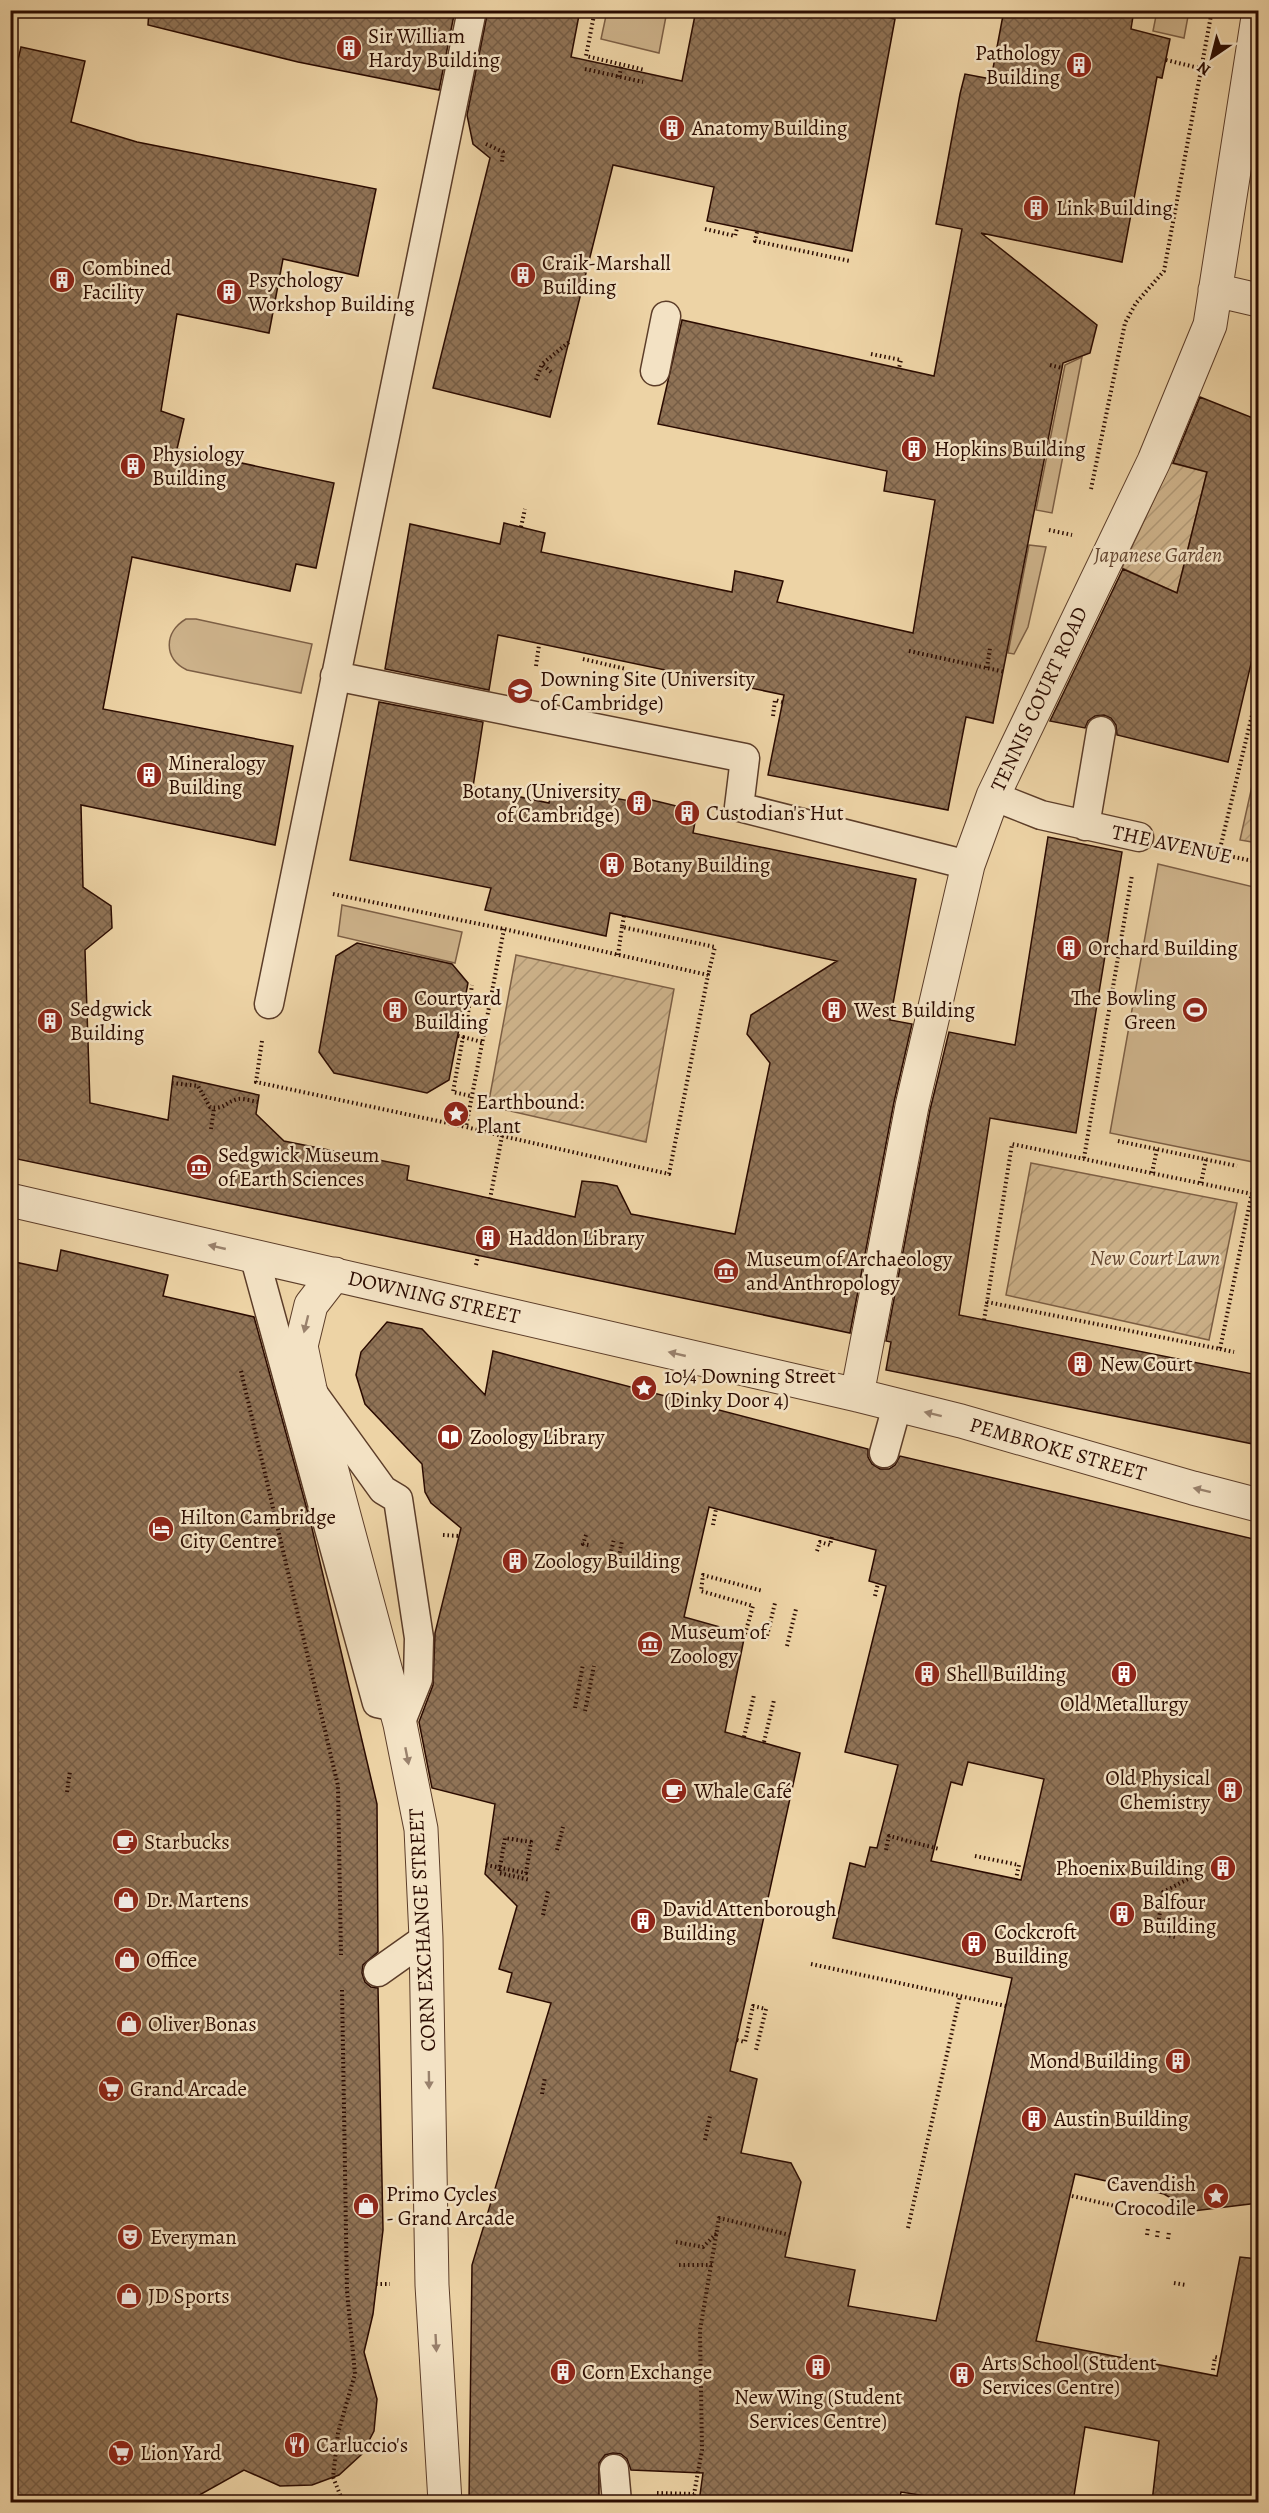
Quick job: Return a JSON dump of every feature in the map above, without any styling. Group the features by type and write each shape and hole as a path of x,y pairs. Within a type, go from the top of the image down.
{"street":[{"name":"TENNIS COURT ROAD","path":"857,1395 912,1106 968,865 1002,800 1154,461 1210,325 1258,17"},
{"path":"1215,290 1258,300"},
{"name":"DOWNING STREET","path":"10,1200 857,1395"},
{"name":"CORN EXCHANGE STREET","path":"335,1274 311,1305 301,1346 422,1829 432,2285 445,2502"},
{"name":"PEMBROKE STREET","path":"857,1395 961,1421 1258,1505"}],"lane":[{"path":"269,1004 472,10"},
{"path":"655,371 666,316"},
{"path":"336,676 745,759 739,807 968,865"},
{"name":"THE AVENUE","path":"1085,826 1101,731"},
{"name":"THE AVENUE","path":"1002,800 1041,815 1139,837"},
{"path":"254,1255 391,1711"},
{"path":"310,1389 383,1490 398,1499 419,1638 418,1678 391,1711"},
{"path":"884,1453 897,1406"},
{"path":"378,1972 426,1938"}],"path":[{"path":"594,10 586,56 645,70"},
{"path":"1091,490 1125,323 1136,303 1164,271 1212,10"},
{"path":"1166,60 1184,64"},
{"path":"619,77 622,64"},
{"path":"585,69 643,82"},
{"path":"705,229 735,236 737,228"},
{"path":"757,232 755,241 850,261"},
{"path":"274,305 288,309"},
{"path":"536,380 542,364 569,342"},
{"path":"871,354 901,360 899,368"},
{"path":"542,364 551,372"},
{"path":"1050,365 1062,368"},
{"path":"521,528 525,509"},
{"path":"1049,530 1081,537"},
{"path":"536,666 539,645"},
{"path":"987,668 990,648"},
{"path":"909,651 1015,674"},
{"path":"583,659 626,669"},
{"path":"1219,853 1258,690"},
{"path":"773,716 775,700 782,702"},
{"path":"1084,1158 1139,837"},
{"name":"THE AVENUE","path":"1139,837 1258,862"},
{"path":"292,889 344,896 504,929 708,975"},
{"path":"618,955 624,916"},
{"path":"269,1004 255,1082 466,1127 669,1174 715,946 622,927"},
{"path":"466,1127 504,929"},
{"path":"467,1021 472,985"},
{"path":"471,1096 453,1092 461,1037 482,1041"},
{"path":"172,1083 198,1086 210,1107 214,1108 220,1109 239,1099 258,1102"},
{"path":"211,1129 214,1108"},
{"path":"490,1199 502,1136"},
{"path":"1118,1141 1237,1166"},
{"path":"984,1320 1012,1144 1252,1194"},
{"path":"1152,1173 1157,1149"},
{"path":"1202,1183 1206,1159"},
{"path":"1220,1349 1257,1178"},
{"path":"987,1302 1234,1352"},
{"path":"241,1368 338,1786 341,1962"},
{"path":"713,1525 716,1509"},
{"path":"443,1533 459,1536"},
{"path":"586,1535 584,1544 589,1545"},
{"path":"817,1551 820,1542 830,1545 832,1537"},
{"path":"608,1564 614,1539"},
{"path":"617,1566 622,1541"},
{"path":"745,1634 753,1606 701,1591 703,1575 763,1591"},
{"path":"875,1596 878,1583"},
{"path":"766,1640 775,1603"},
{"path":"787,1646 796,1609"},
{"path":"575,1708 583,1664"},
{"path":"585,1711 594,1666"},
{"path":"744,1737 754,1695"},
{"path":"764,1742 774,1700"},
{"path":"67,1792 70,1771 68,1786"},
{"path":"557,1850 563,1827"},
{"path":"886,1850 889,1836 939,1849"},
{"path":"486,1864 496,1867 506,1869 526,1873 531,1842 505,1838 500,1864 499,1873 531,1880"},
{"path":"975,1856 1018,1865 1016,1879"},
{"path":"1175,1937 1157,1932 1163,1892 1196,1875"},
{"path":"543,1915 548,1891"},
{"path":"811,1965 1006,2006"},
{"path":"342,1985 346,2290 355,2374 338,2433 333,2477 343,2502"},
{"path":"908,2228 960,1996"},
{"path":"737,2040 745,2042 753,2006 766,2009 756,2050"},
{"path":"542,2094 545,2076"},
{"path":"705,2140 710,2116"},
{"path":"1072,2196 1115,2206"},
{"path":"1133,2211 1143,2212"},
{"path":"616,2488 694,2494 702,2450 700,2330 719,2218 790,2235"},
{"path":"1147,2235 1149,2228"},
{"path":"1157,2237 1158,2230"},
{"path":"1168,2239 1169,2232"},
{"path":"676,2242 703,2247 717,2233"},
{"path":"679,2265 712,2265"},
{"path":"1174,2283 1185,2286"},
{"path":"1213,2370 1215,2357 1220,2358"}],"green space":[{"path":"607,11 667,11 659,53 601,39"},
{"path":"1157,11 1189,11 1184,38 1153,31"},
{"path":"1082,357 1052,513 1036,510 1065,365"},
{"name":"Japanese Garden","path":"1171,463 1207,472 1177,593 1122,568"},
{"path":"1029,545 1046,547 1028,627 1014,654 1008,653"},
{"path":"186,619 196,619 312,644 301,693 187,670 179,665 170,652 170,638 179,624"},
{"path":"1258,759 1258,843 1240,840"},
{"name":"The Bowling Green","path":"1158,864 1258,888 1258,1163 1110,1133"},
{"path":"342,905 462,932 455,963 338,936"},
{"path":"516,955 674,989 646,1142 488,1106"},
{"name":"New Court Lawn","path":"1031,1163 1237,1203 1209,1340 1006,1295"}],"building":[{"name":"Sir William Hardy Building","path":"149,10 455,10 439,90 298,62 148,25"},
{"name":"Anatomy Building","path":"488,10 580,10 571,57 682,81 696,10 859,10 895,19 852,251 707,221 714,187 613,165 550,417 433,388 490,158 473,144 467,115"},
{"path":"1004,10 1134,10 1131,29 1170,39 1162,78 1157,77 1122,262 981,233 1097,325 1090,353 1063,363 993,723 966,717 948,810 768,775 784,695 498,635 489,690 385,669 410,524 500,544 504,523 545,533 541,552 732,592 735,571 783,581 777,602 913,633 935,500 884,491 887,471 658,424 682,320 934,376 962,229 936,224 960,94 965,74 991,79"},
{"path":"21,47 85,61 71,122 137,142 376,189 358,276 283,259 269,333 177,314 161,411 184,419 177,449 334,483 316,568 296,564 290,591 132,557 103,709 293,746 275,845 81,805 83,887 111,906 112,928 85,950 90,1103 168,1120 173,1076 259,1095 256,1114 284,1141 409,1166 407,1180 575,1217 582,1181 603,1183 617,1186 631,1214 735,1234 770,1063 747,1034 751,1015 837,961 610,913 606,936 485,910 491,888 350,860 379,702 483,722 473,787 549,803 552,787 630,801 631,795 697,811 693,833 916,879 890,1020 912,1024 894,1102 850,1333 17,1159 10,935 10,94"},
{"path":"1200,397 1258,420 1258,634 1228,762 1117,735 1116,725 1111,718 1104,715 1095,716 1088,721 1085,728 1050,721 1123,569 1177,593 1207,472 1173,463"},
{"path":"1048,837 1122,852 1076,1133 990,1118 959,1315 1258,1375 1258,1445 886,1370 891,1342 886,1341 930,1110 949,1032 1015,1045"},
{"name":"Courtyard Building","path":"357,943 452,964 468,983 449,1080 427,1093 334,1073 319,1052 336,956"},
{"path":"61,1250 168,1275 163,1296 254,1317 311,1524 377,1804 378,1952 363,1965 362,1973 365,1982 371,1987 378,1988 383,2230 373,2314 364,2352 377,2399 374,2431 362,2454 339,2475 312,2485 280,2486 244,2470 187,2502 10,2502 10,1261 57,1271"},
{"path":"387,1322 422,1329 485,1395 493,1351 868,1449 868,1457 872,1464 880,1469 889,1469 895,1465 900,1456 1258,1540 1258,2203 1193,2211 1164,2194 1075,2174 1036,2341 1217,2376 1240,2257 1258,2259 1258,2457 1254,2456 1253,2502 1152,2502 1159,2441 1085,2427 1073,2502 964,2502 901,2492 899,2502 699,2502 703,2473 631,2470 627,2459 621,2454 613,2453 605,2455 599,2463 599,2502 469,2502 472,2265 551,2003 507,1992 512,1973 499,1969 517,1906 485,1874 495,1804 432,1788 419,1722 433,1685 435,1633 461,1528 431,1503 425,1492 422,1464 365,1404 356,1375 361,1352","holes":["709,1507 876,1550 869,1581 886,1586 845,1752 898,1765 877,1848 870,1847 865,1867 850,1863 833,1938 1012,1978 936,2321 848,2306 855,2270 785,2257 801,2182 791,2163 741,2153 757,2079 730,2071 800,1753 725,1732 745,1634 684,1617","968,1762 1044,1779 1021,1880 931,1861 951,1782 962,1785"]}],"place":[{"name":"Sir William Hardy Building","path":"349,48"},
{"name":"Pathology Building","path":"1079,65"},
{"name":"Anatomy Building","path":"672,128"},
{"name":"Link Building","path":"1036,208"},
{"name":"Craik-Marshall Building","path":"523,275"},
{"name":"Combined Facility","path":"62,280"},
{"name":"Psychology Workshop Building","path":"229,292"},
{"name":"Hopkins Building","path":"914,449"},
{"name":"Physiology Building","path":"133,466"},
{"name":"Downing Site (University of Cambridge)","path":"520,691"},
{"name":"Mineralogy Building","path":"149,775"},
{"name":"Botany (University of Cambridge)","path":"639,803"},
{"name":"Custodian's Hut","path":"687,813"},
{"name":"Botany Building","path":"612,865"},
{"name":"Orchard Building","path":"1069,948"},
{"name":"Courtyard Building","path":"395,1010"},
{"name":"West Building","path":"834,1010"},
{"name":"The Bowling Green","path":"1195,1010"},
{"name":"Sedgwick Building","path":"50,1021"},
{"name":"Earthbound: Plant","path":"456,1114"},
{"name":"Sedgwick Museum of Earth Sciences","path":"199,1167"},
{"name":"Haddon Library","path":"488,1238"},
{"name":"Museum of Archaeology and Anthropology","path":"726,1271"},
{"name":"New Court","path":"1080,1364"},
{"name":"10¼ Downing Street (Dinky Door 4)","path":"644,1388"},
{"name":"Zoology Library","path":"450,1437"},
{"name":"Hilton Cambridge City Centre","path":"161,1529"},
{"name":"Zoology Building","path":"515,1561"},
{"name":"Museum of Zoology","path":"650,1644"},
{"name":"Shell Building","path":"927,1674"},
{"name":"Old Metallurgy","path":"1124,1674"},
{"name":"Old Physical Chemistry","path":"1230,1790"},
{"name":"Whale Café","path":"674,1791"},
{"name":"Starbucks","path":"125,1842"},
{"name":"Phoenix Building","path":"1223,1868"},
{"name":"Dr. Martens","path":"126,1900"},
{"name":"Balfour Building","path":"1122,1914"},
{"name":"David Attenborough Building","path":"643,1921"},
{"name":"Cockcroft Building","path":"974,1944"},
{"name":"Office","path":"127,1960"},
{"name":"Oliver Bonas","path":"129,2024"},
{"name":"Mond Building","path":"1178,2061"},
{"name":"Grand Arcade","path":"111,2089"},
{"name":"Austin Building","path":"1034,2119"},
{"name":"Cavendish Crocodile","path":"1216,2196"},
{"name":"Primo Cycles - Grand Arcade","path":"366,2206"},
{"name":"Everyman","path":"130,2237"},
{"name":"JD Sports","path":"129,2296"},
{"name":"New Wing (Student Services Centre)","path":"818,2367"},
{"name":"Corn Exchange","path":"563,2372"},
{"name":"Arts School (Student Services Centre)","path":"962,2375"},
{"name":"Carluccio's","path":"297,2445"},
{"name":"Lion Yard","path":"121,2453"}]}
